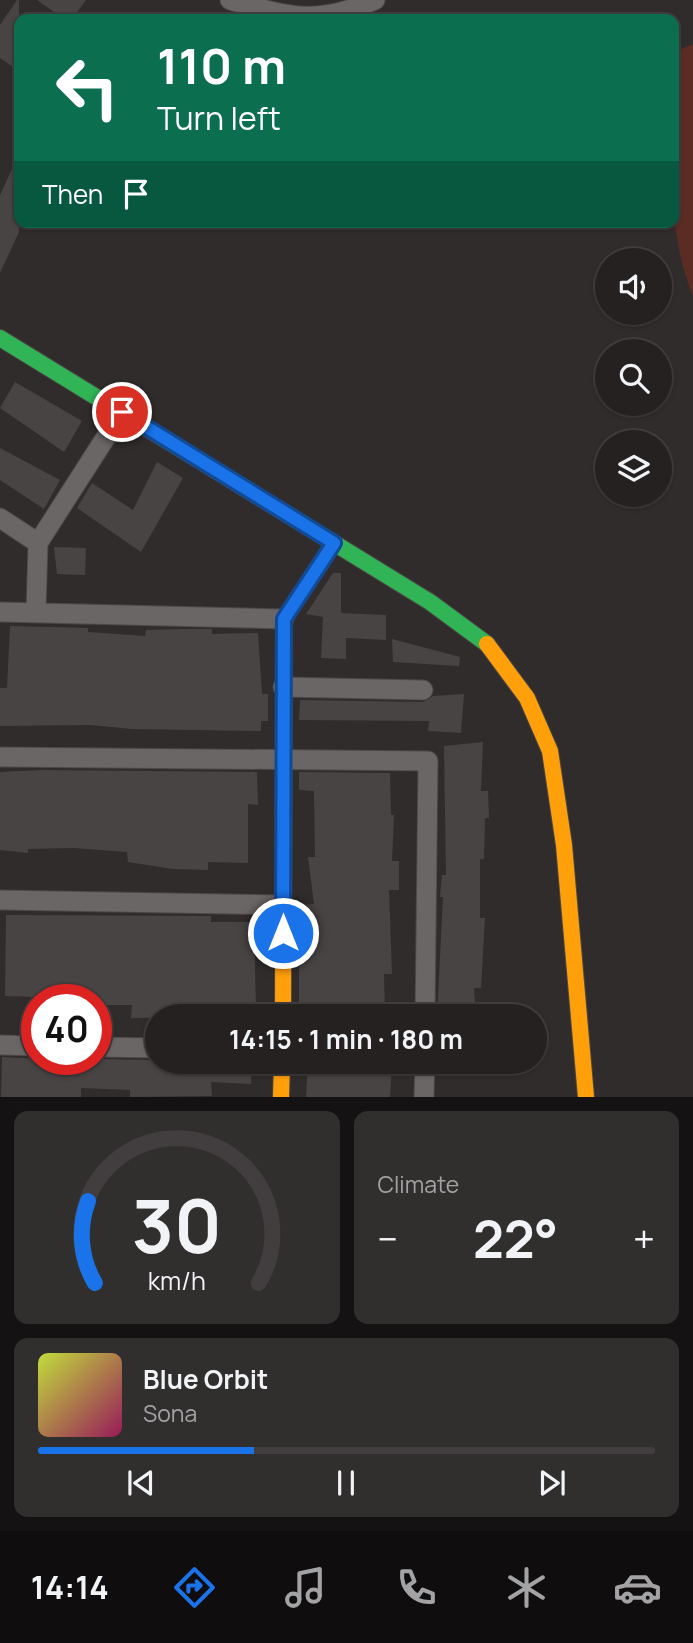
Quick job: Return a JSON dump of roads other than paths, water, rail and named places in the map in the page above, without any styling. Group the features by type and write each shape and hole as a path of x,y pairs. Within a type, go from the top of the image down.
{"street":[{"path":"230,0 278,14"},
{"path":"335,14 375,0"},
{"path":"0,338 430,602 481,638 513,676 541,724 556,783 586,1097"},
{"path":"36,612 38,543 122,412"},
{"path":"0,518 38,543"},
{"path":"283,1004 284,619 334,543"},
{"path":"0,612 284,619"},
{"path":"283,687 423,690"},
{"path":"0,757 428,761 425,1004"},
{"path":"0,900 283,905"},
{"path":"0,1045 21,1046"},
{"path":"112,1047 145,1048"},
{"path":"281,1097 282,1074"},
{"path":"424,1097 425,1074"}]}
